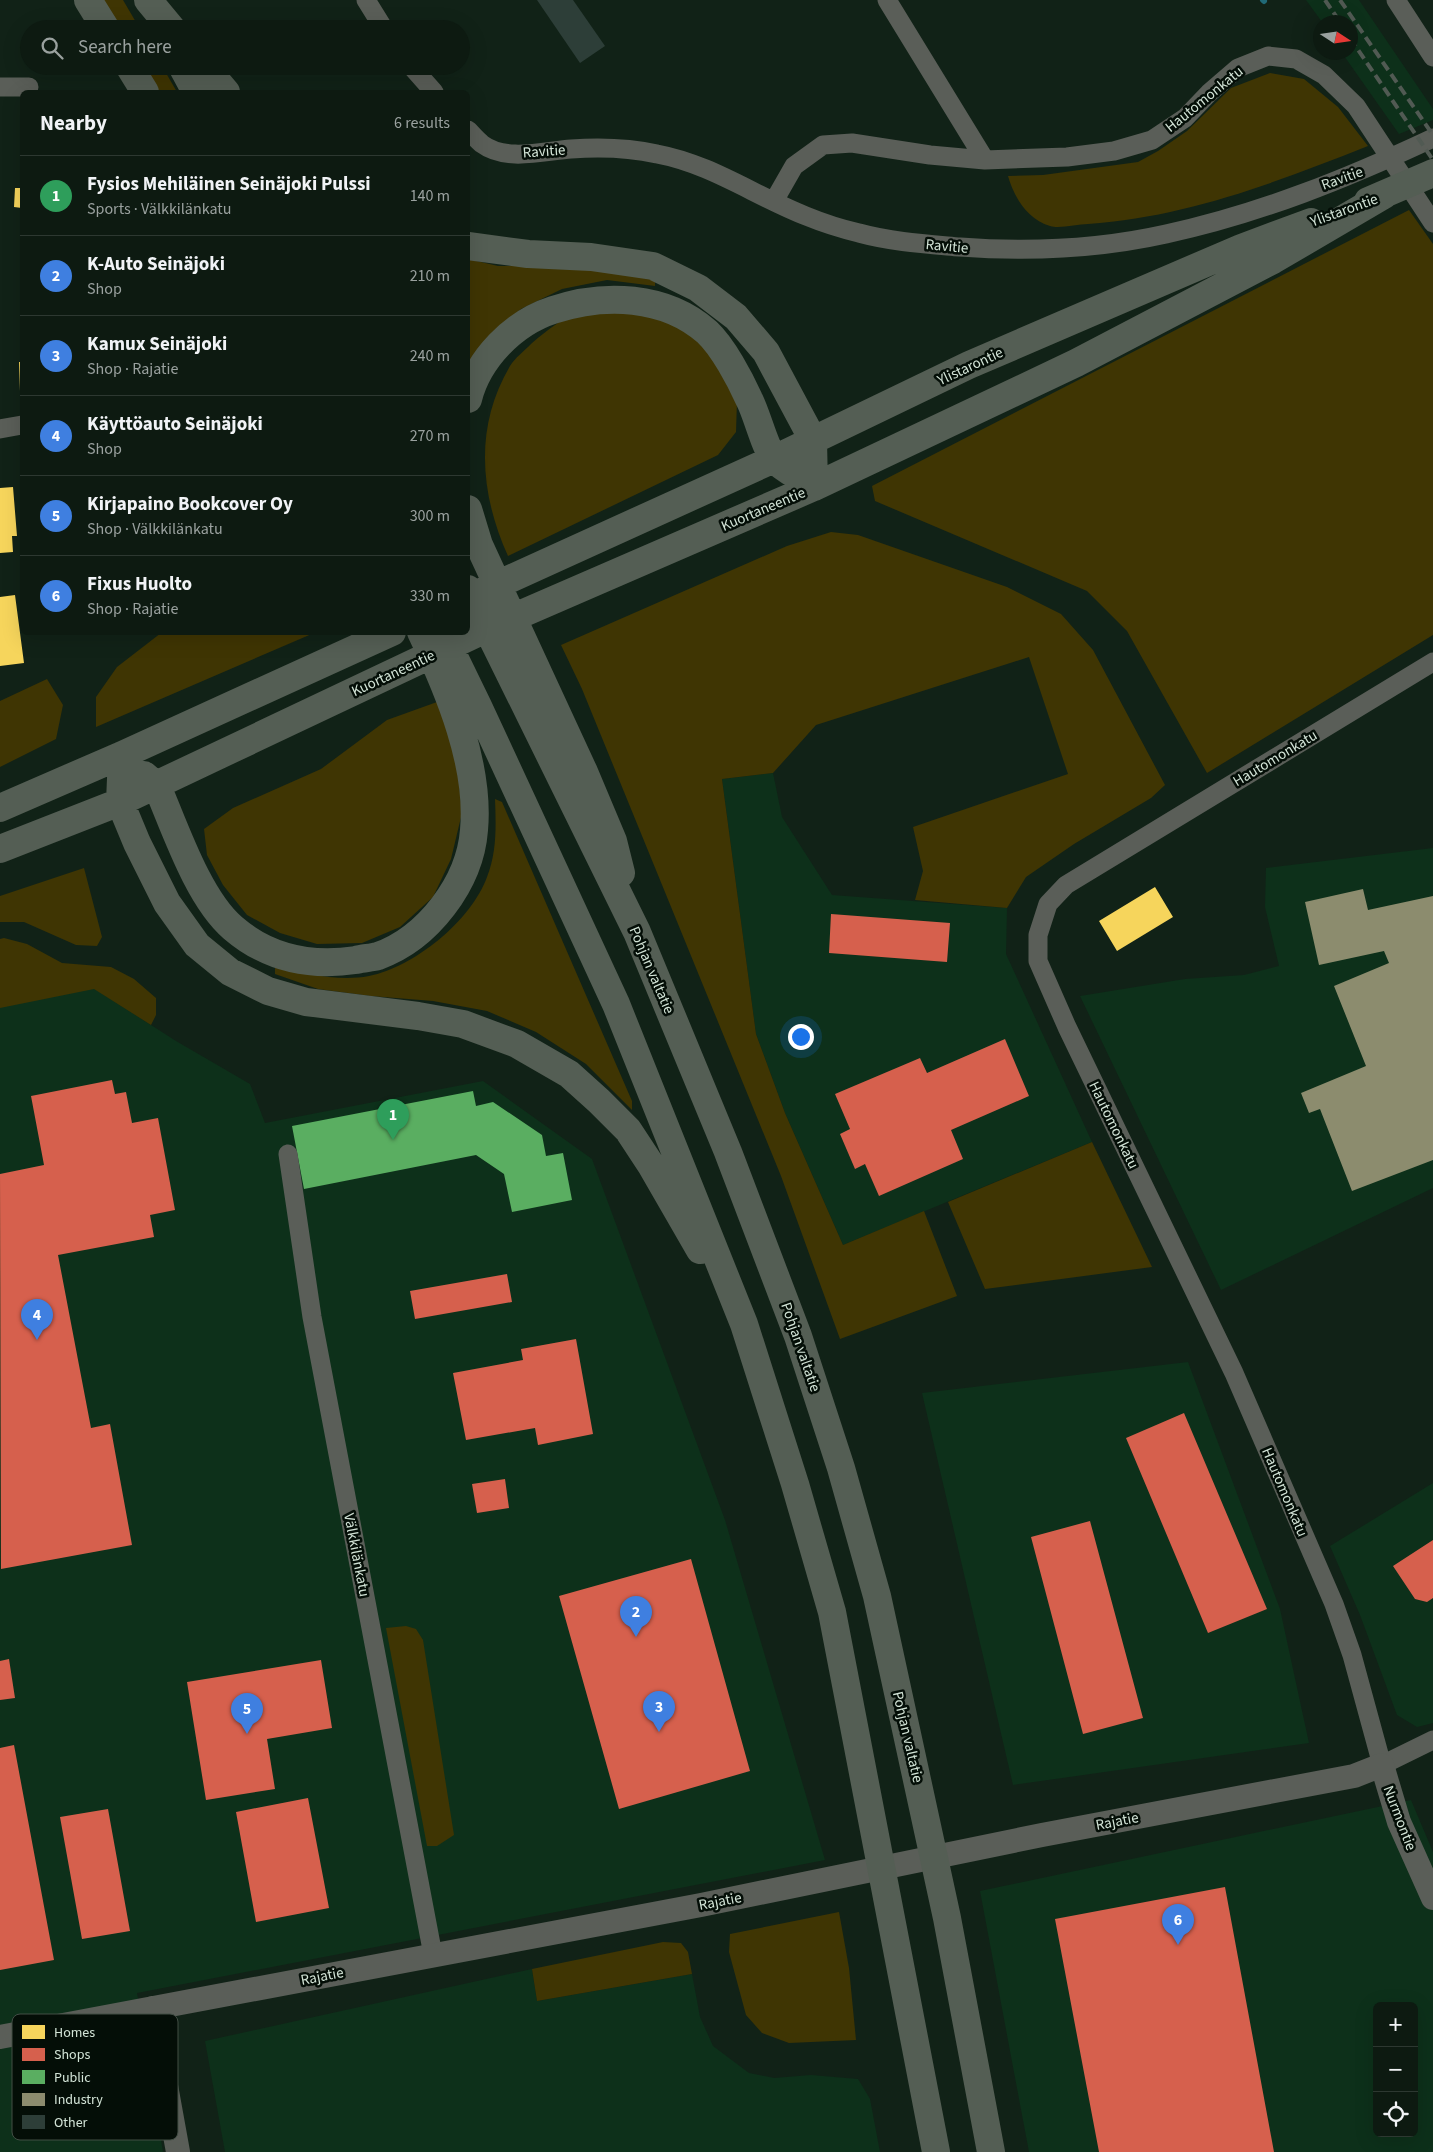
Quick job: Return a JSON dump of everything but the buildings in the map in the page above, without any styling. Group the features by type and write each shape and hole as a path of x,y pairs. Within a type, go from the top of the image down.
{"highway":[{"path":"88,0 100,20"},
{"path":"144,0 155,20"},
{"path":"148,0 165,20"},
{"path":"134,75 143,90"},
{"path":"187,75 195,90"},
{"path":"212,75 224,90"},
{"path":"1384,195 1433,172"},
{"name":"Ylistarontie","path":"774,459 969,365 1232,252 1384,195"},
{"name":"Ylistarontie","path":"814,487 1085,358 1272,260 1384,195"},
{"path":"470,246 653,266 698,288 736,317 766,352 813,440 814,487"},
{"path":"470,390 472,382 491,353 516,331 540,314 571,304 610,299 644,302 678,312 707,333 731,365 750,400 774,459 814,487"},
{"path":"470,597 774,459"},
{"name":"Kuortaneentie","path":"0,849 157,786 475,634 814,487"},
{"path":"470,516 529,685"},
{"name":"Pohjan valtatie","path":"470,592 529,685 637,932 728,1152 798,1336 841,1468 877,1596 948,1918 991,2152"},
{"path":"0,808 122,755 385,635"},
{"path":"423,635 468,710 616,1004 744,1324 795,1484 832,1612 872,1828 936,2152"},
{"path":"122,755 157,786 207,896 232,927 260,948 299,961 335,963 378,956 413,937 442,910 463,874 474,831 468,710 443,635"},
{"path":"122,755 120,802 137,843 167,904 197,945 230,972 268,991 306,1002 418,1016 463,1024 517,1044 569,1074 628,1130 651,1165 744,1324"},
{"path":"893,1927 926,2152"}],"street":[{"path":"366,0 378,20"},
{"path":"887,0 985,160"},
{"path":"1396,0 1433,57"},
{"name":"Hautomonkatu","path":"774,200 794,166 823,145 852,143 930,155 985,160 1068,158 1114,151 1152,140 1185,118 1209,93 1238,68 1268,56 1296,59 1324,75 1356,106 1433,224"},
{"path":"419,75 432,90"},
{"path":"0,88 29,87"},
{"name":"Ravitie","path":"470,132 483,145 504,152 526,154 572,149 609,149 656,153 695,163 806,216 860,234 925,244 983,248 1042,249 1113,244 1166,235 1266,206 1370,168 1433,138"},
{"path":"0,429 20,425"},
{"name":"Hautomonkatu","path":"1382,1765 1352,1655 1334,1604 1234,1373 1067,1027 1041,969 1038,960 1038,935 1048,904 1066,885 1433,662"},
{"name":"Välkkilänkatu","path":"288,1154 312,1318 433,1955"},
{"name":"Rajatie","path":"121,2014 700,1905 1042,1835 1354,1776 1382,1765 1433,1740"},
{"name":"Nurmontie","path":"1382,1765 1399,1822 1433,1898"},
{"path":"152,2008 153,2014"}],"shaded area":[{"path":"98,0 123,0 135,20 110,20"},
{"path":"1306,0 1359,0 1433,109 1433,120 1399,134 1347,60 1358,60 1358,15 1317,15"},
{"path":"1270,73 1304,79 1338,107 1368,146 1266,185 1231,196 1161,214 1125,220 1064,227 1050,226 1028,213 1014,192 1008,176 1043,175 1138,162 1187,131 1231,88"},
{"path":"145,75 167,75 176,90 154,90"},
{"path":"1409,210 1433,244 1433,635 1207,773 1127,631 1087,591 875,501 872,486"},
{"path":"470,259 498,266 556,266 655,278 655,286 607,280 562,289 521,309 489,336 470,369"},
{"path":"624,308 664,319 697,338 720,369 737,401 736,432 718,455 508,556 491,509 485,461 486,437 498,389 514,360 535,340 560,322 578,312 595,309"},
{"path":"831,532 858,535 1007,587 1061,614 1093,650 1165,785 1151,798 1074,844 1026,877 1007,908 915,900 923,871 913,827 1068,774 1029,657 816,725 773,773 722,779 756,1034 785,1113 843,1245 924,1211 957,1296 840,1339 781,1176 582,689 561,645 787,546"},
{"path":"158,635 309,635 96,727 96,697 117,667"},
{"path":"47,679 63,705 56,739 0,767 0,701"},
{"path":"437,702 448,732 458,772 462,813 451,859 433,897 400,927 362,943 317,944 280,933 247,915 223,885 207,855 204,829 233,808 321,769 387,720"},
{"path":"773,773 782,817 832,895 1007,908 1006,954 1092,1142 843,1245 785,1113 756,1034 722,779"},
{"path":"495,799 502,802 632,1101 632,1110 586,1064 536,1032 487,1011 433,1001 318,989 275,974 275,967 334,977 357,978 369,976 404,963 439,940 468,910 479,894 487,877 493,858 496,829"},
{"path":"1433,848 1433,1188 1221,1290 1080,996 1185,979 1244,975 1279,966 1265,907 1266,868"},
{"path":"84,868 102,937 97,946 76,945 24,922 0,922 0,896"},
{"path":"4,938 27,944 62,963 111,967 134,979 156,998 156,1015 151,1025 94,989 0,1008 0,939"},
{"path":"70,973 176,1041 250,1084 265,1123 483,1081 592,1159 725,1520 825,1860 137,1993 140,2014 12,2014 12,2140 161,2140 163,2152 0,2152 0,985"},
{"path":"1092,1142 1152,1267 985,1289 948,1202"},
{"path":"1188,1362 1280,1609 1309,1743 1013,1785 922,1393"},
{"path":"1433,1483 1433,1723 1417,1727 1397,1715 1360,1615 1330,1546"},
{"path":"406,1626 416,1629 423,1640 454,1835 437,1846 427,1846 386,1628"},
{"path":"1411,1800 1433,1852 1433,2152 1029,2152 980,1891"},
{"path":"839,1912 849,1968 856,2040 789,2043 762,2033 746,2015 729,1952 730,1934"},
{"path":"663,1942 681,1943 688,1952 692,1974 537,2001 532,1969"},
{"path":"532,1969 537,2001 692,1974 700,2017 713,2046 749,2073 774,2078 811,2075 858,2079 870,2099 880,2152 225,2152 205,2041"}],"railway":[{"path":"1325,0 1335,15"},
{"path":"1340,0 1433,135"},
{"path":"1358,50 1433,160"}],"place":[{"name":"Fysios Mehiläinen Seinäjoki Pulssi","path":"393,1140"},
{"name":"Käyttöauto Seinäjoki","path":"37,1340"},
{"name":"K-Auto Seinäjoki","path":"636,1637"},
{"name":"Kamux Seinäjoki","path":"659,1732"},
{"name":"Kirjapaino Bookcover Oy","path":"247,1734"},
{"name":"Fixus Huolto","path":"1178,1945"}]}
